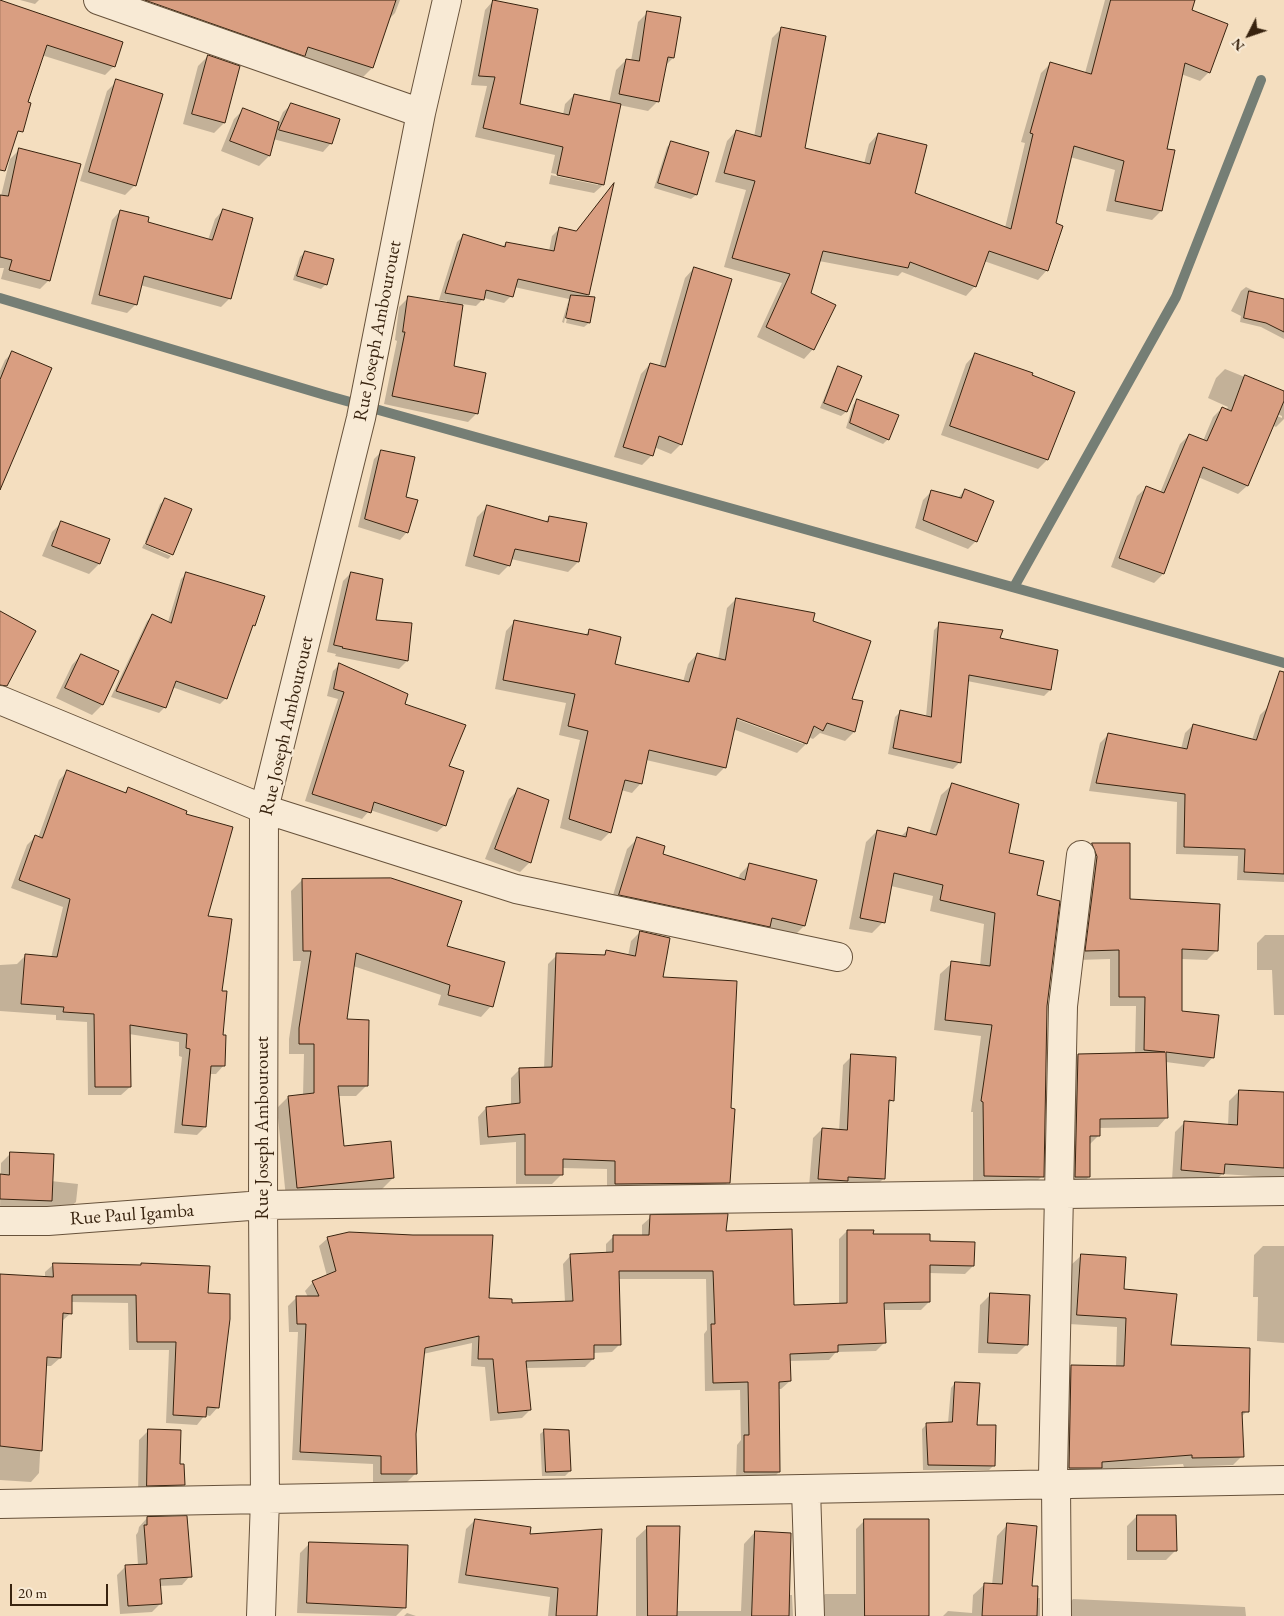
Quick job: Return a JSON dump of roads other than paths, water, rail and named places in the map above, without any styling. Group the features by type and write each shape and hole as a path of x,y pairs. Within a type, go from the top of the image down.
{"street":[{"path":"98,0 421,113"},
{"name":"Rue Joseph Ambourouet","path":"260,1616 265,1499 263,1205 264,809 362,418 421,113 447,0"},
{"path":"0,700 264,809 516,889 838,957"},
{"path":"1057,1616 1056,1484 1053,1475 1063,1006 1081,855"},
{"name":"Rue Paul Igamba","path":"0,1221 48,1221 263,1205 1284,1191"},
{"path":"0,1504 1284,1480"},
{"path":"806,1489 810,1616"}],"waterway":[{"path":"1014,587 1176,297 1261,80"},
{"path":"0,298 325,395 1284,663"}]}
